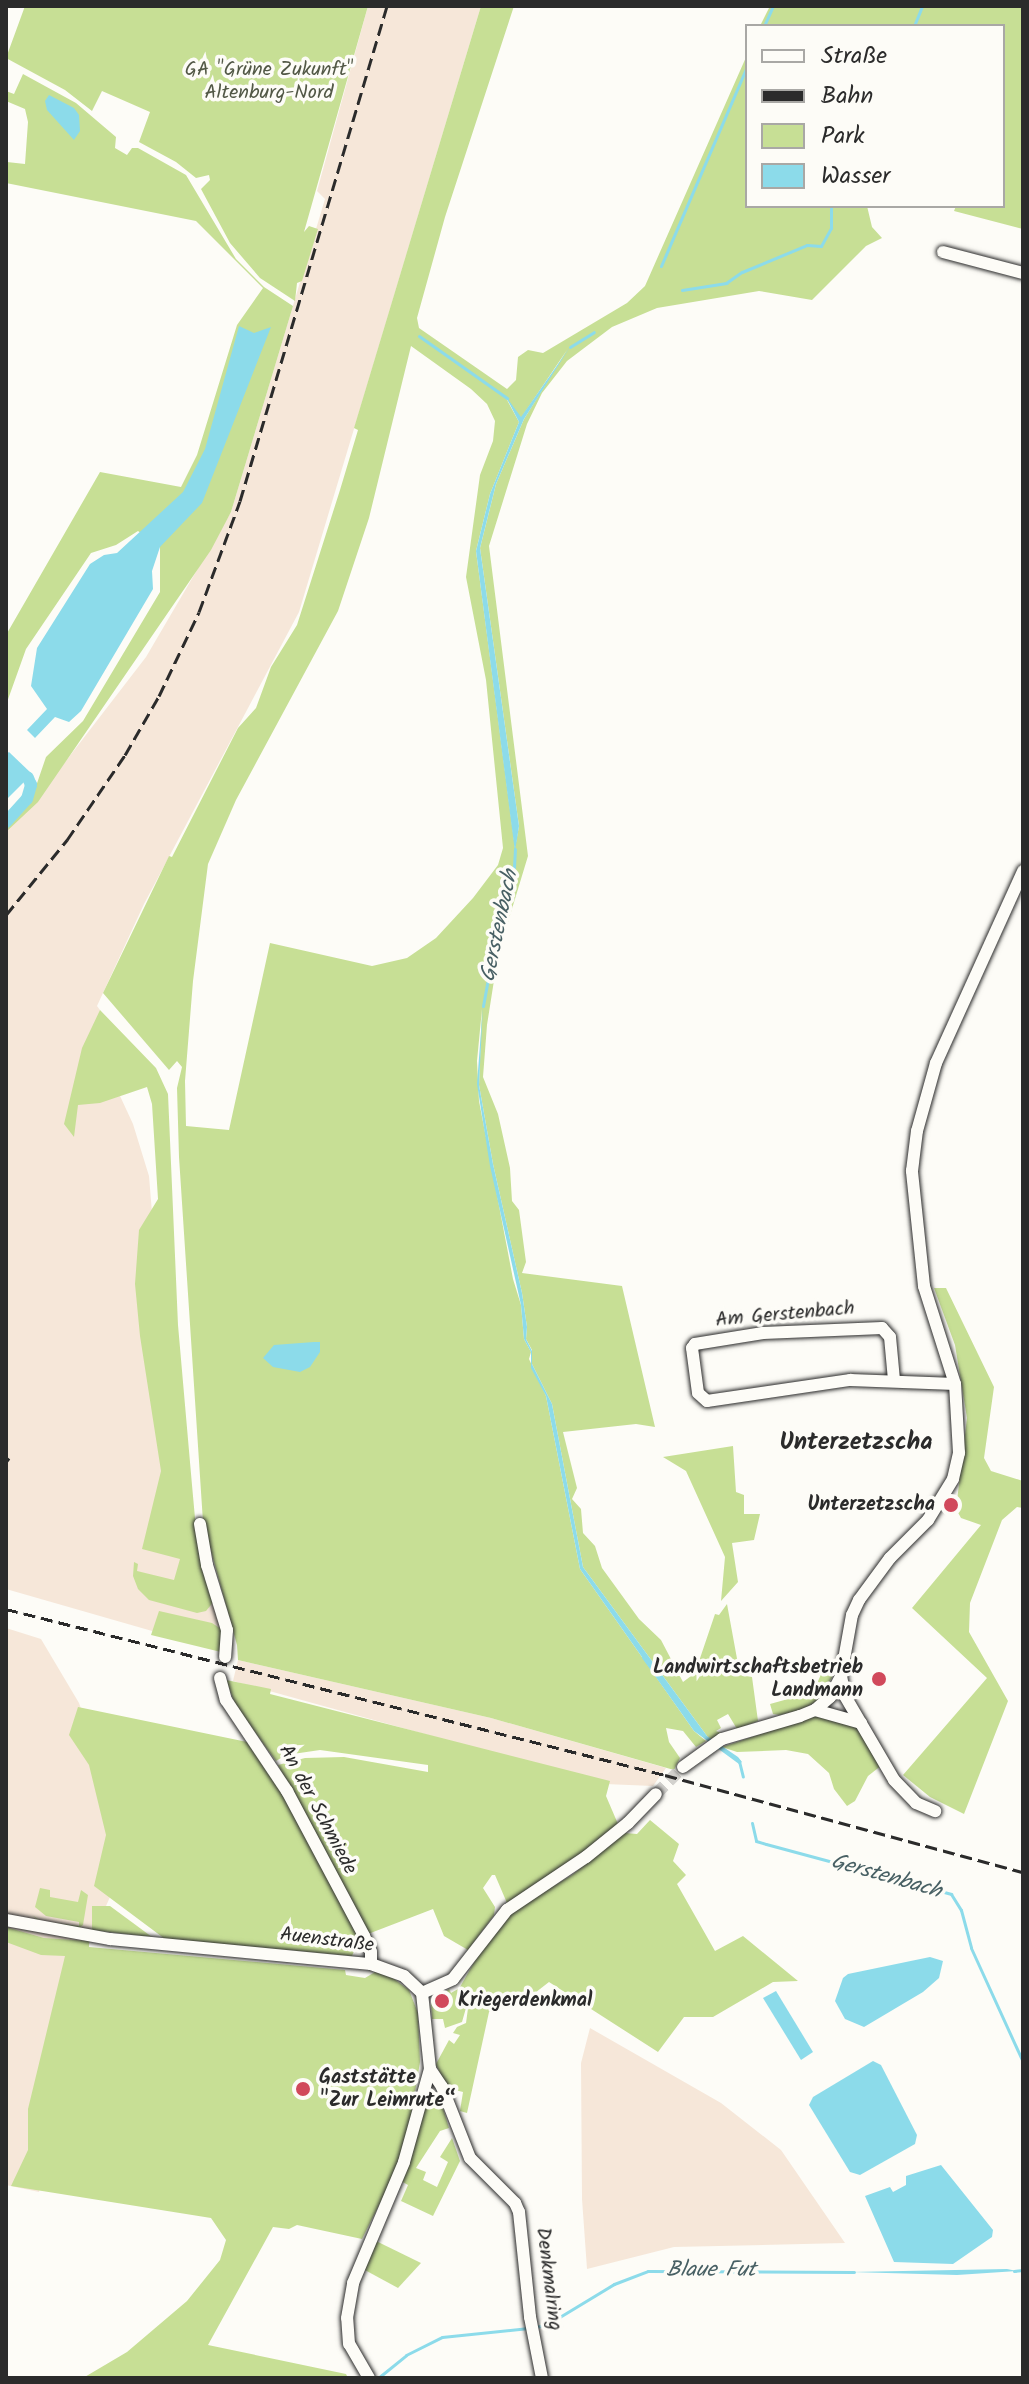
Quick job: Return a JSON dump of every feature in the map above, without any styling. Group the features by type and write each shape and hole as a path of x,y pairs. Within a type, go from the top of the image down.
{"street":[{"path":"943,252 1023,273"},
{"path":"683,1767 722,1739 815,1710 830,1697 841,1676 850,1626 859,1600 890,1558 939,1507 953,1479 959,1453 955,1384 924,1286 912,1171 925,1097 956,1016 1023,871"},
{"name":"Am Gerstenbach","path":"894,1380 890,1337 882,1328 763,1333 695,1344 692,1348 698,1393 707,1401 793,1386 894,1380 955,1384"},
{"path":"200,1524 207,1565 227,1630 225,1657"},
{"path":"841,1676 845,1696 904,1792 916,1803 935,1811"},
{"name":"An der Schmiede","path":"220,1678 226,1700 287,1791 364,1936 371,1952 371,1964"},
{"path":"815,1710 861,1723"},
{"path":"422,1993 453,1979 507,1910 586,1857 656,1794"},
{"name":"Auenstraße","path":"6,1920 110,1939 371,1964 404,1976 422,1993"},
{"name":"Denkmalring","path":"367,2376 349,2344 347,2331 353,2283 410,2144 430,2069 422,1993"},
{"name":"Denkmalring","path":"430,2069 442,2087 470,2158 515,2203 519,2212 530,2317 542,2378"}],"shaded area":[{"path":"368,6 481,6 299,612 144,904 97,1006 100,1010 95,1042 133,1124 149,1176 173,1469 226,1634 173,1637 6,1589 6,823 42,792 146,657 231,512 325,199 317,191"},
{"path":"6,1628 41,1639 79,1703 127,1837 117,1881 88,1947 39,2192 6,2185"},
{"path":"238,1660 491,1718 666,1768 653,1786 605,1784 233,1681"},
{"path":"590,2028 721,2103 781,2150 845,2243 674,2247 587,2269 582,2199 581,2063"}],"green space":[{"name":"GA \"Grüne Zukunft\" Altenburg-Nord","path":"25,6 368,6 304,232 309,226 318,229 302,281 297,283 295,301 260,278 230,243 201,189 210,180 209,175 196,178 176,162 139,142 150,112 102,91 92,111 65,90 6,58"},
{"path":"481,6 514,6 445,217 417,318 419,328 507,389 516,380 518,357 528,350 543,353 627,303 645,286 745,60 745,208 867,208 872,227 882,238 866,246 812,300 759,291 657,308 612,327 567,361 542,393 527,424 489,546 528,856 498,955 483,1077 498,1114 510,1168 512,1201 519,1210 526,1262 522,1273 622,1286 655,1427 636,1424 563,1432 577,1488 572,1499 581,1509 583,1533 595,1546 602,1568 639,1619 661,1640 683,1682 695,1673 715,1614 719,1615 727,1604 740,1675 752,1677 758,1721 737,1729 728,1714 717,1720 721,1728 716,1731 724,1734 710,1739 583,1567 552,1404 532,1364 532,1350 526,1339 522,1293 493,1164 479,1085 482,1009 477,1061 479,1101 513,1279 521,1305 524,1339 531,1352 529,1359 546,1396 580,1569 694,1731 706,1741 696,1747 683,1731 666,1728 669,1742 680,1758 674,1770 491,1718 238,1660 237,1645 203,1522 179,1157 177,1088 182,1067 177,1061 169,1070 103,993 169,856 172,857 238,728 256,708 271,667 297,625 358,430 354,428","holes":["411,346 487,404 495,421 493,441 480,475 466,577 486,680 503,848 498,865 436,938 407,958 372,966 270,943 229,1130 186,1126 185,1081 193,981 208,864 236,800 338,611 369,518","567,350 524,419 496,484 480,548 519,826 515,848 476,551 490,494 519,422 506,398 521,418"]},
{"path":"770,6 1023,6 1023,229 954,211 955,208 1005,208 1005,24 761,24"},
{"path":"23,74 76,103 116,137 115,148 127,155 132,148 138,148 186,175 236,259 264,287 293,306 231,512 211,550 38,802 6,832 6,826 33,795 46,757 83,721 160,592 160,547 138,531 116,545 91,553 26,649 6,705 6,635 100,472 181,487 197,455 237,325 263,288 196,221 6,183 7,162 25,164 28,122 25,109 6,101 6,91 14,94"},
{"path":"100,1010 156,1068 168,1094 178,1325 197,1540 215,1600 206,1611 197,1613 149,1600 138,1589 133,1576 134,1562 138,1564 137,1571 174,1580 180,1559 142,1549 161,1471 135,1284 139,1230 158,1199 152,1104 147,1087 100,1103 78,1105 74,1137 64,1124 82,1048"},
{"path":"934,1288 946,1288 994,1387 984,1458 991,1471 1023,1481 1023,1508 1017,1507 1002,1520 970,1603 969,1632 1008,1701 964,1814 930,1797 903,1775 987,1678 912,1608 981,1525 961,1518 956,1509 967,1418 955,1345"},
{"path":"733,1446 736,1492 744,1495 744,1514 760,1514 754,1540 732,1543 738,1582 721,1601 725,1557 686,1471 663,1457"},
{"path":"159,1611 212,1623 221,1629 224,1642 221,1652 151,1635"},
{"path":"822,1672 833,1676 817,1701 801,1710 773,1714 770,1704 788,1699 793,1688 812,1695"},
{"path":"226,1680 271,1689 270,1694 610,1781 606,1796 618,1824 590,1848 507,1903 495,1875 492,1875 483,1888 495,1907 494,1915 468,1950 444,1936 433,1909 368,1934 278,1765 305,1758 344,1757 428,1772 428,1765 320,1750 286,1755 276,1761 236,1706"},
{"path":"78,1707 252,1743 281,1788 359,1939 352,1956 165,1939 94,1886 106,1835 89,1765 69,1735"},
{"path":"815,1716 855,1726 882,1765 868,1776 855,1801 847,1806 834,1789 829,1773 808,1754 786,1750 737,1752 722,1747"},
{"path":"650,1820 679,1844 673,1861 686,1875 677,1884 715,1951 743,1936 798,1981 773,1982 713,2017 684,2017 658,2052 549,1982 522,2003 489,2012 467,2113 460,2111 463,2092 447,2088 436,2064 449,2040 454,2044 460,2035 453,2033 457,2027 466,2023 469,2001 460,1987 480,1952 514,1910 572,1875 625,1833 637,1834"},
{"path":"40,1888 50,1890 50,1897 78,1902 81,1890 88,1895 83,1925 79,1928 40,1922 32,1915 41,1921 79,1926 79,1922 46,1916 35,1907"},
{"path":"92,1906 110,1906 152,1937 92,1930"},
{"path":"6,1927 44,1938 89,1941 89,1947 345,1970 346,1975 365,1978 375,1972 390,1976 409,1990 418,2013 420,2062 409,2128 394,2175 362,2239 297,2225 289,2229 273,2227 208,2345 346,2374 348,2378 83,2378 127,2352 187,2301 220,2260 226,2240 211,2218 11,2186 28,2150 28,2109 65,1956 41,1955 6,1942"},
{"path":"449,1989 451,1993 458,1989 466,2008 462,2022 445,2028 443,2019 432,2019 431,2003"},
{"path":"426,2096 440,2098 449,2128 440,2131 416,2168 426,2172 423,2180 437,2187 448,2162 440,2157 452,2138 460,2161 433,2216 401,2201 408,2185 401,2181"},
{"path":"374,2240 421,2263 398,2288 363,2269"}],"water":[{"path":"49,95 74,108 79,115 80,131 74,140 47,110 45,101"},
{"path":"239,326 254,333 271,327 202,503 160,547 152,571 153,589 81,711 69,722 55,717 35,738 27,730 47,709 31,686 37,648 90,564 104,555 117,553 183,492 205,449"},
{"path":"570,347 524,419 496,484 480,548 519,826 515,852 476,551 490,494 519,422 505,395 521,417"},
{"path":"9,752 32,774 6,800 6,754"},
{"path":"483,1005 479,1085 493,1164 522,1293 526,1339 532,1351 532,1364 552,1404 583,1567 707,1736 738,1757 742,1762 739,1764 694,1731 580,1569 546,1396 531,1368 531,1352 524,1339 521,1305 490,1166 477,1084"},
{"path":"320,1342 320,1352 310,1367 300,1372 273,1367 263,1358 274,1345"},
{"path":"930,1957 943,1961 939,1978 923,1992 864,2027 845,2019 835,2001 843,1978 848,1974"},
{"path":"776,1991 813,2052 801,2060 763,1998"},
{"path":"873,2061 881,2065 917,2135 915,2144 860,2175 850,2172 809,2105 813,2097"},
{"path":"941,2165 993,2230 992,2237 953,2264 894,2262 865,2196 890,2187 893,2192 906,2185 906,2176"},
{"path":"1017,2271 957,2275 851,2272"}],"waterway":[{"path":"765,24 773,6"},
{"name":"Gerstenbach","path":"915,24 922,6"},
{"path":"661,266 745,71"},
{"name":"Gerstenbach","path":"682,290 726,283 742,272 807,245 821,246 831,228 831,208"},
{"name":"Gerstenbach","path":"570,347 594,332"},
{"path":"419,336 507,398"},
{"path":"6,822 27,799 31,785 28,778"},
{"name":"Gerstenbach","path":"483,1006 497,930 514,867 515,849"},
{"name":"Gerstenbach","path":"643,1657 681,1709"},
{"name":"Gerstenbach","path":"739,1761 743,1777"},
{"name":"Gerstenbach","path":"752,1823 756,1841 951,1894 961,1910 971,1948 1023,2062"},
{"name":"Blaue Fut","path":"1014,2271 1023,2270"},
{"name":"Blaue Fut","path":"536,2327 548,2324 614,2284 648,2271 854,2272"},
{"name":"Blaue Fut","path":"378,2378 406,2355 442,2337 529,2328"}],"tunnel":[{"path":"656,1794 683,1767"}],"railway":[{"path":"6,915 67,840 125,755 159,696 199,612 240,501 387,6"},
{"path":"6,1462 9,1458"},
{"path":"6,1609 665,1775 1023,1872"}],"place":[{"name":"Unterzetzscha","path":"951,1505"},
{"name":"Landwirtschaftsbetrieb Landmann","path":"879,1679"},
{"name":"Kriegerdenkmal","path":"442,2001"},
{"name":"Gaststätte \"Zur Leimrute“","path":"303,2089"}],"district":[{"name":"Unterzetzscha","path":"856,1443"}]}
